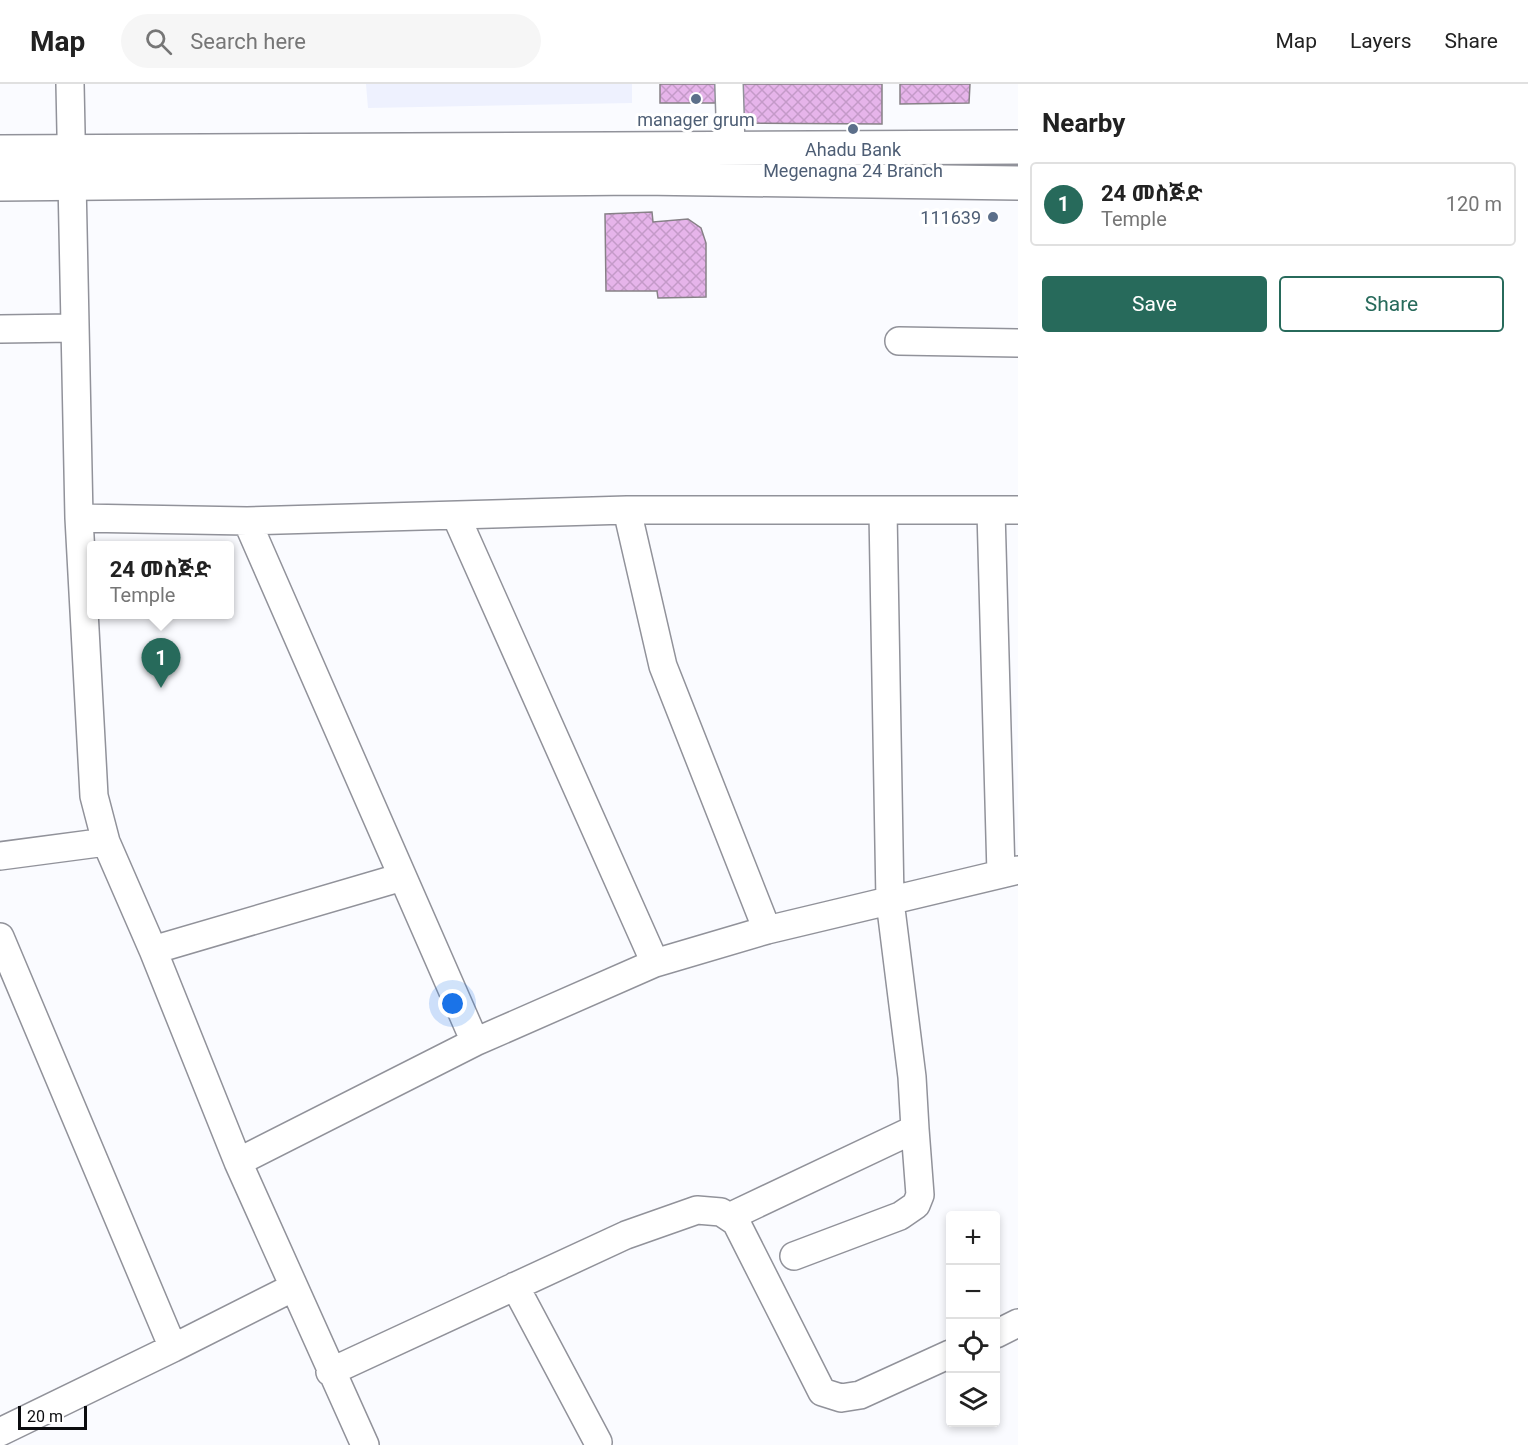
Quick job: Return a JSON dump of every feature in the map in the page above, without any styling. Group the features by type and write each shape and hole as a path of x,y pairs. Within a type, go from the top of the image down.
{"main road":[{"path":"0,152 1018,147"},
{"path":"0,184 628,178 1018,183"}],"street":[{"path":"70,84 72,152 70,184 79,518 94,796 106,842 153,950 238,1162 330,1372 365,1445"},
{"path":"729,84 731,147"},
{"path":"0,329 74,328"},
{"path":"899,341 1018,343"},
{"path":"79,518 247,521 627,510 883,512 1018,510"},
{"path":"627,510 663,666 767,930"},
{"path":"238,1162 475,1042 655,963 767,930 1009,872 991,511"},
{"path":"794,1256 900,1216 916,1205 920,1196 912,1077 890,901 883,512"},
{"path":"456,516 655,963"},
{"path":"247,521 475,1042"},
{"path":"0,856 106,842"},
{"path":"153,950 402,877"},
{"path":"0,937 173,1348"},
{"path":"729,1217 915,1129"},
{"path":"330,1372 626,1234 697,1210 721,1212 736,1222 822,1392 841,1398 860,1395 946,1356"},
{"path":"515,1286 598,1442"},
{"path":"0,1432 294,1287"},
{"path":"1000,1332 1018,1323"}],"shaded area":[{"path":"366,84 632,84 632,103 368,108"}],"building":[{"path":"660,84 725,84 725,103 660,103"},
{"path":"742,84 882,84 882,124 742,123"},
{"path":"900,84 970,84 969,103 900,104"},
{"path":"652,212 653,222 688,219 701,228 706,243 706,297 658,298 657,291 606,291 605,214"}],"place":[{"name":"manager grum","path":"696,99"},
{"name":"Ahadu Bank Megenagna 24 Branch","path":"853,129"},
{"name":"111639","path":"993,217"},
{"name":"24 መስጅድ","path":"161,688"}]}
